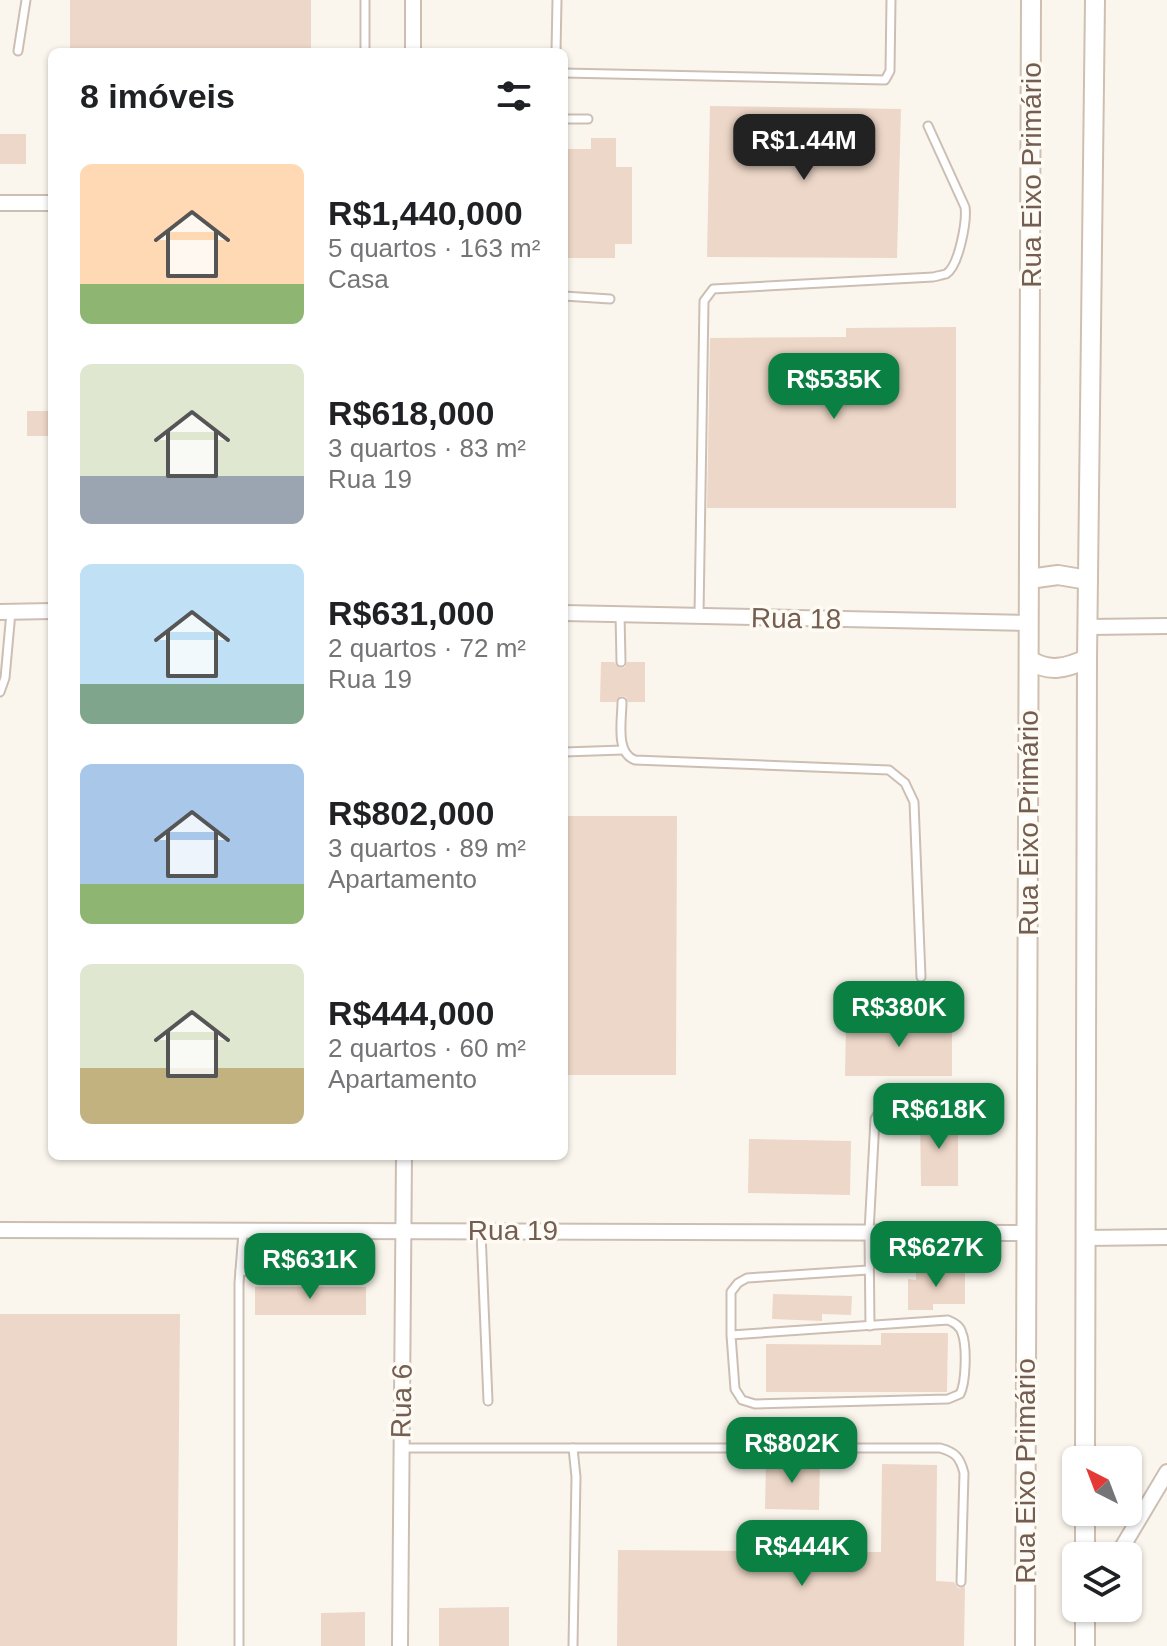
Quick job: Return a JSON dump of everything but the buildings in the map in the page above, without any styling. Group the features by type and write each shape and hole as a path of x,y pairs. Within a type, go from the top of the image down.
{"street":[{"path":"413,0 413,48"},
{"name":"Rua Eixo Primário","path":"1025,1646 1031,0"},
{"name":"Rua Eixo Primário","path":"1085,1446 1087,659 1095,0"},
{"path":"0,203 48,203"},
{"path":"1029,579 1058,575 1088,580"},
{"path":"6,612 48,611"},
{"name":"Rua 18","path":"568,613 1027,623"},
{"path":"1089,627 1167,626"},
{"path":"1029,660 1043,668 1066,668 1087,659"},
{"name":"Rua 6","path":"400,1646 404,1160"},
{"name":"Rua 19","path":"0,1230 1026,1233"},
{"path":"1085,1238 1167,1237"},
{"path":"1125,1542 1167,1472"},
{"path":"1085,1646 1086,1622"}],"lane":[{"path":"18,51 26,0"},
{"path":"365,0 365,48"},
{"path":"556,48 557,0"},
{"path":"568,73 885,80 890,71 891,0"},
{"path":"568,119 588,119"},
{"path":"699,615 706,295 713,289 946,274 955,264 967,217 928,126"},
{"path":"568,296 610,299"},
{"path":"0,692 5,678 6,612"},
{"path":"620,614 621,662"},
{"path":"622,702 623,750 627,758 889,770 905,783 914,802 921,977"},
{"path":"568,752 623,750"},
{"path":"870,1326 868,1270 875,1119 880,1111 888,1107 964,1105"},
{"path":"239,1646 240,1271 243,1229"},
{"path":"481,1230 488,1401"},
{"path":"731,1335 948,1320 957,1324 963,1335 965,1385 960,1394 948,1399 755,1404 742,1400 735,1389 731,1335 731,1292 738,1283 747,1278 868,1270"},
{"path":"240,1271 361,1279"},
{"path":"400,1448 940,1448 953,1452 961,1460 964,1473 961,1582"},
{"path":"573,1448 576,1477 573,1646"}]}
